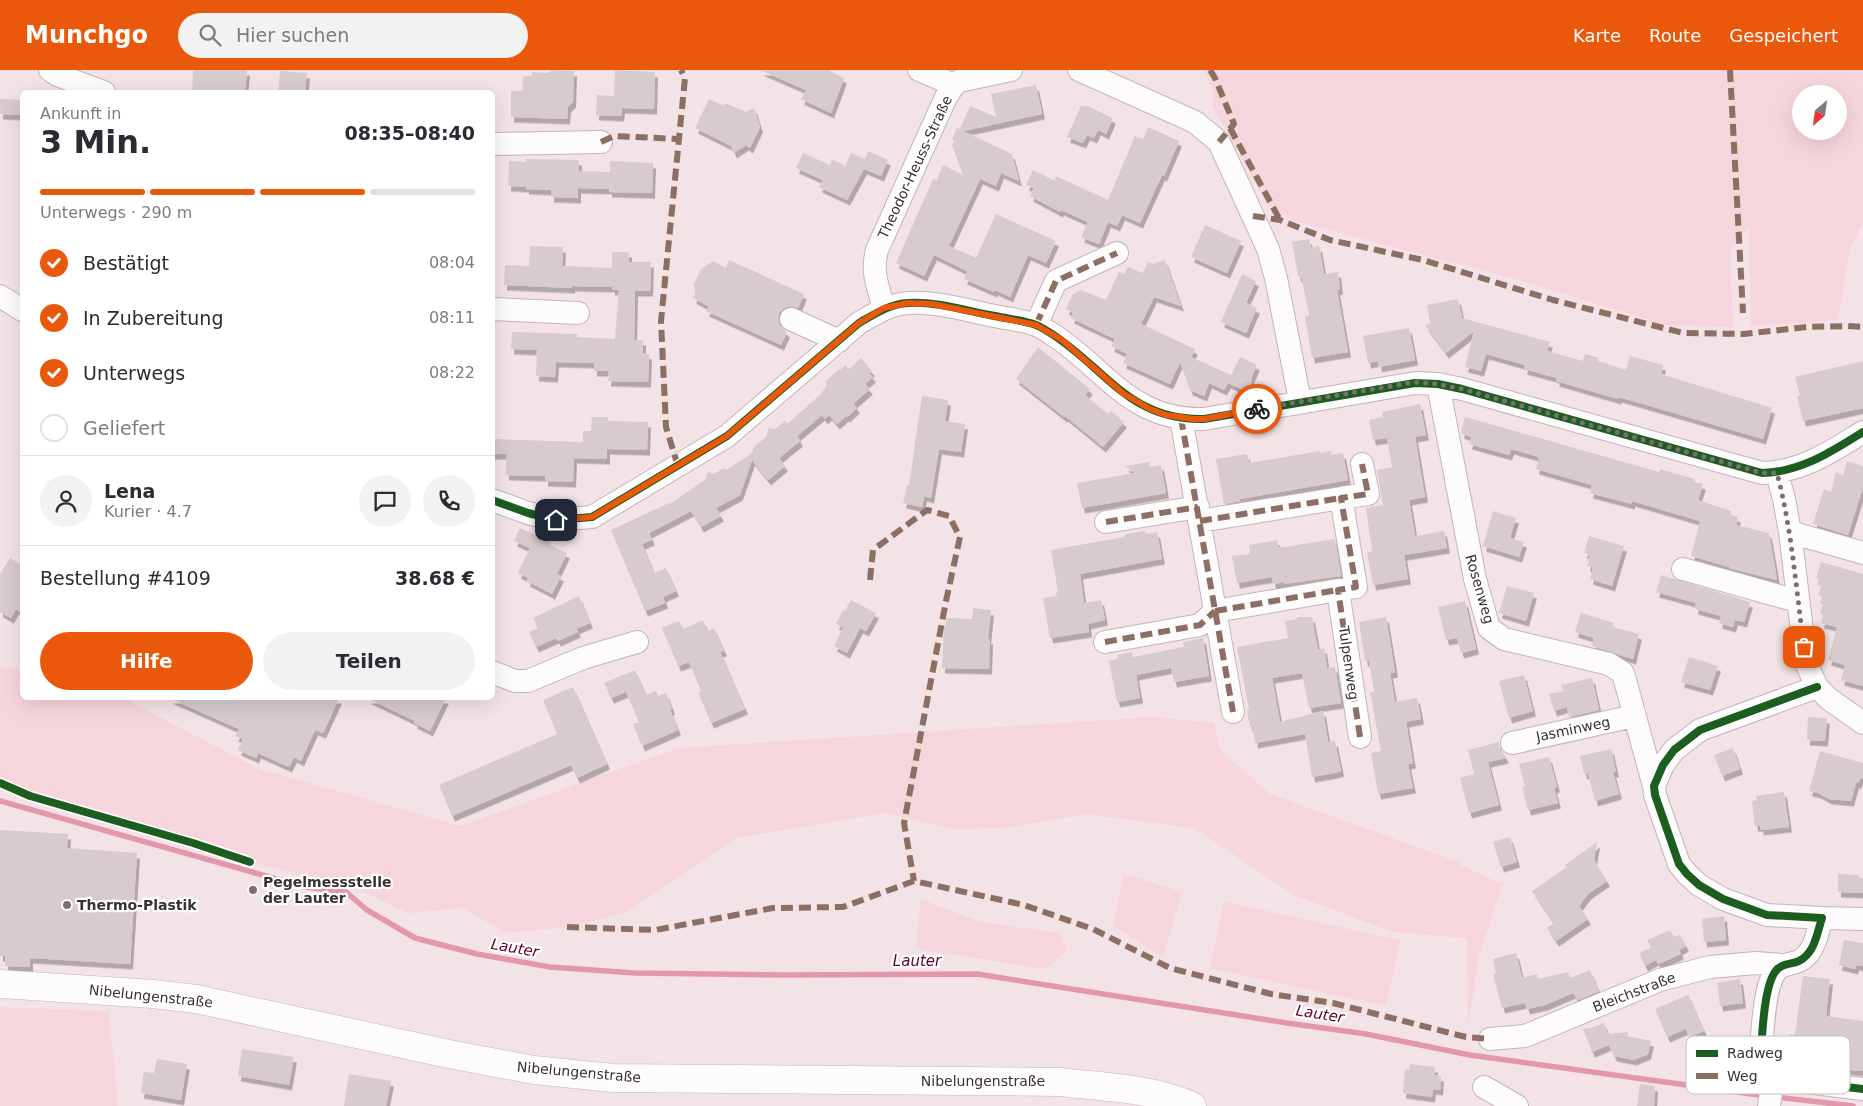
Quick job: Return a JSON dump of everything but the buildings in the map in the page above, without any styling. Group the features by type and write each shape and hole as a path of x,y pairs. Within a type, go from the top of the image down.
{"main road":[{"name":"Nibelungenstraße","path":"0,984 135,992 196,999 449,1054 534,1070 603,1077 1060,1082 1129,1090 1178,1100 1192,1106"}],"street":[{"path":"50,70 57,75 98,90"},
{"path":"918,70 954,85"},
{"name":"Theodor-Heuss-Straße","path":"884,308 875,276 874,264 877,250 946,97 959,81 1011,70"},
{"path":"1079,70 1194,122 1219,142 1268,249 1276,278 1300,401"},
{"path":"495,144 602,142"},
{"path":"1036,325 1056,280 1117,254"},
{"path":"0,296 20,309"},
{"path":"495,501 528,513 556,520 592,517 727,436 859,323 884,308 908,303 932,304 1036,325 1062,340 1137,403 1166,415 1182,418 1204,419 1415,382 1438,384 1462,389 1762,473 1777,473 1818,460 1863,432"},
{"path":"495,309 578,313"},
{"path":"791,319 839,340"},
{"name":"Rosenweg","path":"1438,384 1475,578 1489,628 1504,639 1609,664 1623,673 1655,795 1679,864 1699,885 1723,899 1766,916 1863,919"},
{"path":"1182,418 1233,712"},
{"path":"1106,522 1199,514 1368,494 1362,464"},
{"path":"1777,473 1790,532 1806,663 1817,687 1829,699 1863,723"},
{"path":"1105,642 1200,624 1215,611 1356,587 1341,498"},
{"path":"1790,532 1863,553"},
{"path":"1683,569 1797,601"},
{"name":"Tulpenweg","path":"1338,590 1360,737"},
{"path":"495,673 515,681 528,681 583,658 637,642"},
{"path":"1654,786 1663,765 1674,750 1700,730 1817,687"},
{"name":"Jasminweg","path":"1512,742 1634,716"},
{"path":"1763,1036 1768,993 1772,978 1782,965 1799,960 1810,951 1815,942 1814,917"},
{"name":"Bleichstraße","path":"1490,1039 1525,1036 1660,980 1710,967 1756,963 1782,965"},
{"path":"1484,1087 1517,1106"},
{"path":"1850,1090 1863,1089"}],"shaded area":[{"path":"1203,70 1863,70 1863,222 1850,250 1838,320 1751,326 1749,226 1730,250 1733,327 1660,325 1637,316 1519,280 1294,221 1268,205 1212,105 1214,92"},
{"path":"0,667 20,670 20,700 127,700 259,769 461,826 678,748 1154,717 1214,723 1219,749 1270,794 1453,860 1458,859 1462,866 1502,884 1479,957 1468,1026 1467,938 1393,932 1294,895 1194,828 1084,814 1011,827 957,830 883,813 736,838 624,913 567,927 505,933 464,908 408,913 349,885 250,862 193,842 30,796 0,783"},
{"path":"1124,874 1182,892 1163,957 1113,926"},
{"path":"921,899 980,922 1061,933 1067,951 1045,969 916,949"},
{"path":"1224,902 1400,940 1386,1006 1210,968"},
{"path":"0,1007 109,1011 118,1106 0,1106"}],"waterway":[{"name":"Lauter","path":"0,801 305,887 346,892 367,910 415,938 477,954 550,967 635,973 785,975 977,974 1366,1034 1470,1055 1686,1085"},
{"name":"Lauter","path":"1752,1094 1766,1096"},
{"name":"Lauter","path":"1776,1097 1853,1106"}],"marked path":[{"path":"678,466 666,427 661,321 685,78 681,70"},
{"path":"1210,70 1234,124 1219,142"},
{"path":"1730,70 1743,313"},
{"path":"1230,128 1280,220"},
{"path":"601,142 614,136 678,139"},
{"path":"1253,216 1280,220 1330,240 1423,260 1553,300 1683,333 1744,334 1807,327 1863,327"},
{"path":"1036,325 1056,281 1117,253"},
{"path":"1181,418 1233,712"},
{"path":"1360,737 1338,590 1356,587 1341,498 1368,494 1362,464"},
{"path":"1200,521 1341,498"},
{"path":"1106,522 1198,507"},
{"path":"870,580 873,550 927,510 949,516 960,537 904,823 914,881"},
{"path":"1215,611 1338,590"},
{"path":"1105,642 1200,625 1215,611"},
{"path":"567,927 655,930 773,908 843,907 914,881 1024,905 1093,929 1170,968 1271,994 1333,1003 1466,1037 1490,1039"}],"cycle path":[{"path":"495,501 528,513 556,520 592,517 727,436 859,323 888,307 908,303 940,305 1036,325 1071,348 1120,390 1138,402 1157,411 1178,417 1204,419 1415,383 1438,384 1462,389 1762,473 1776,472 1803,465 1863,432"},
{"path":"1762,1036 1768,990 1775,972 1780,967 1799,961 1809,953 1815,942 1822,918 1767,915 1723,899 1699,885 1679,864 1655,795 1654,786 1663,765 1674,750 1700,730 1817,687"},
{"path":"0,783 30,796 193,843 250,862"},
{"path":"1850,1087 1863,1089"}],"way so far":[{"path":"1257,409 1415,382 1438,384 1462,389 1762,473 1777,473 1790,532 1804,647"}],"place":[{"name":"Pegelmessstelle der Lauter","path":"253,890"},
{"name":"Thermo-Plastik","path":"67,905"}],"route":[{"path":"556,520 592,517 727,436 859,323 884,308 908,303 932,304 1036,325 1062,340 1137,403 1166,415 1204,419 1257,409"}]}
